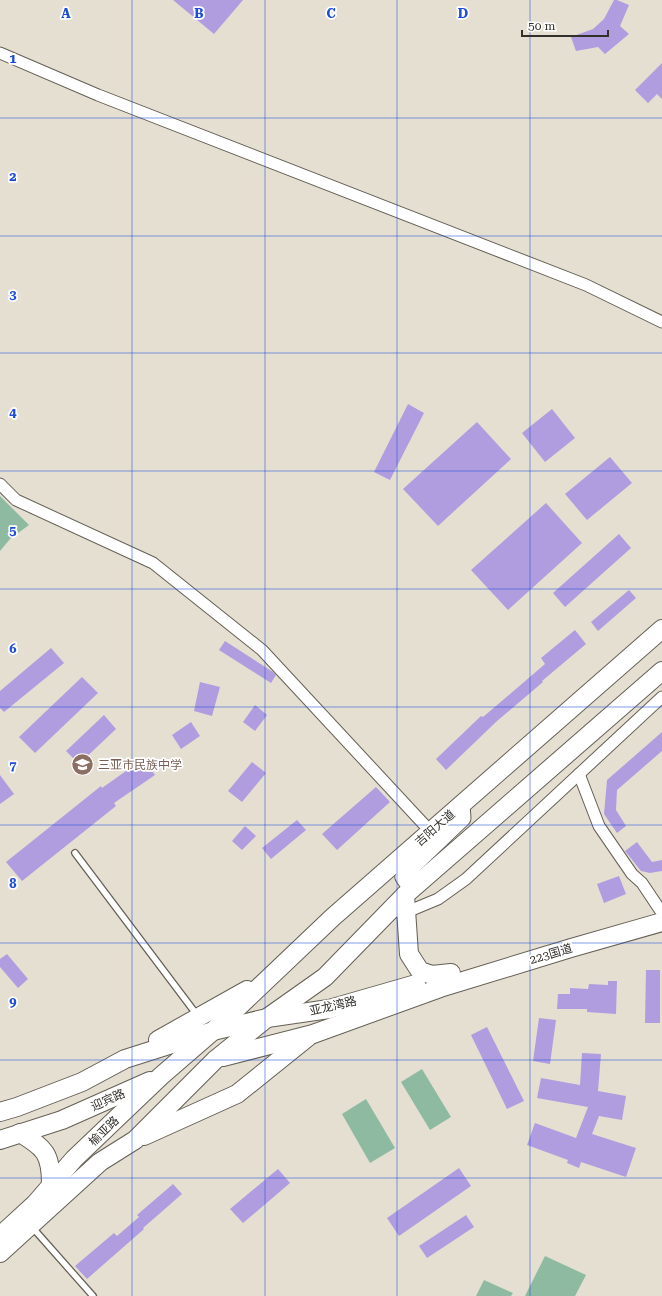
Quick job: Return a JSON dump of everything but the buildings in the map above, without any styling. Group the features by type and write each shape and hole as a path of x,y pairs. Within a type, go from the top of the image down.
{"highway":[{"name":"吉阳大道","path":"213,1031 333,917 662,629"},
{"path":"215,1060 268,1018 325,977 378,922 410,897 662,671"},
{"path":"410,897 409,954 420,971 432,976 451,973"},
{"name":"223国道","path":"451,973 566,936 661,914"},
{"name":"223国道","path":"440,988 571,948 661,914"},
{"name":"亚龙湾路","path":"213,1031 268,1018 329,1009 451,973"},
{"path":"0,1112 82,1082 272,975"},
{"name":"亚龙湾路","path":"215,1060 312,1034 440,988"},
{"path":"125,1059 213,1031"},
{"name":"榆亚路","path":"0,1236 36,1204 51,1184 74,1159 161,1076 213,1031"},
{"path":"135,1140 238,1094 312,1034"},
{"name":"榆亚路","path":"0,1253 100,1162 135,1140 215,1060"},
{"name":"迎宾路","path":"0,1140 62,1120 161,1076 215,1060"},
{"path":"20,1133 37,1143 47,1155 51,1169 51,1184"}],"main road":[{"path":"410,897 409,884 404,877 415,863 462,818 461,805"}],"street":[{"path":"0,53 98,95 586,285 662,322"},
{"path":"0,484 16,500 153,563 262,650 431,832"},
{"path":"410,897 438,899 466,879 662,697"},
{"path":"579,774 599,826 632,874 642,883 661,914"}],"lane":[{"path":"74,853 198,1017"},
{"path":"30,1226 93,1296"}],"green space":[{"path":"0,496 29,525 10,539 0,551"},
{"path":"422,1069 451,1117 430,1130 401,1082"},
{"path":"366,1099 395,1148 370,1163 342,1114"},
{"path":"545,1256 586,1275 575,1296 525,1296"},
{"path":"484,1280 513,1293 511,1296 476,1296"}],"place":[{"name":"三亚市民族中学","path":"83,765"}]}
